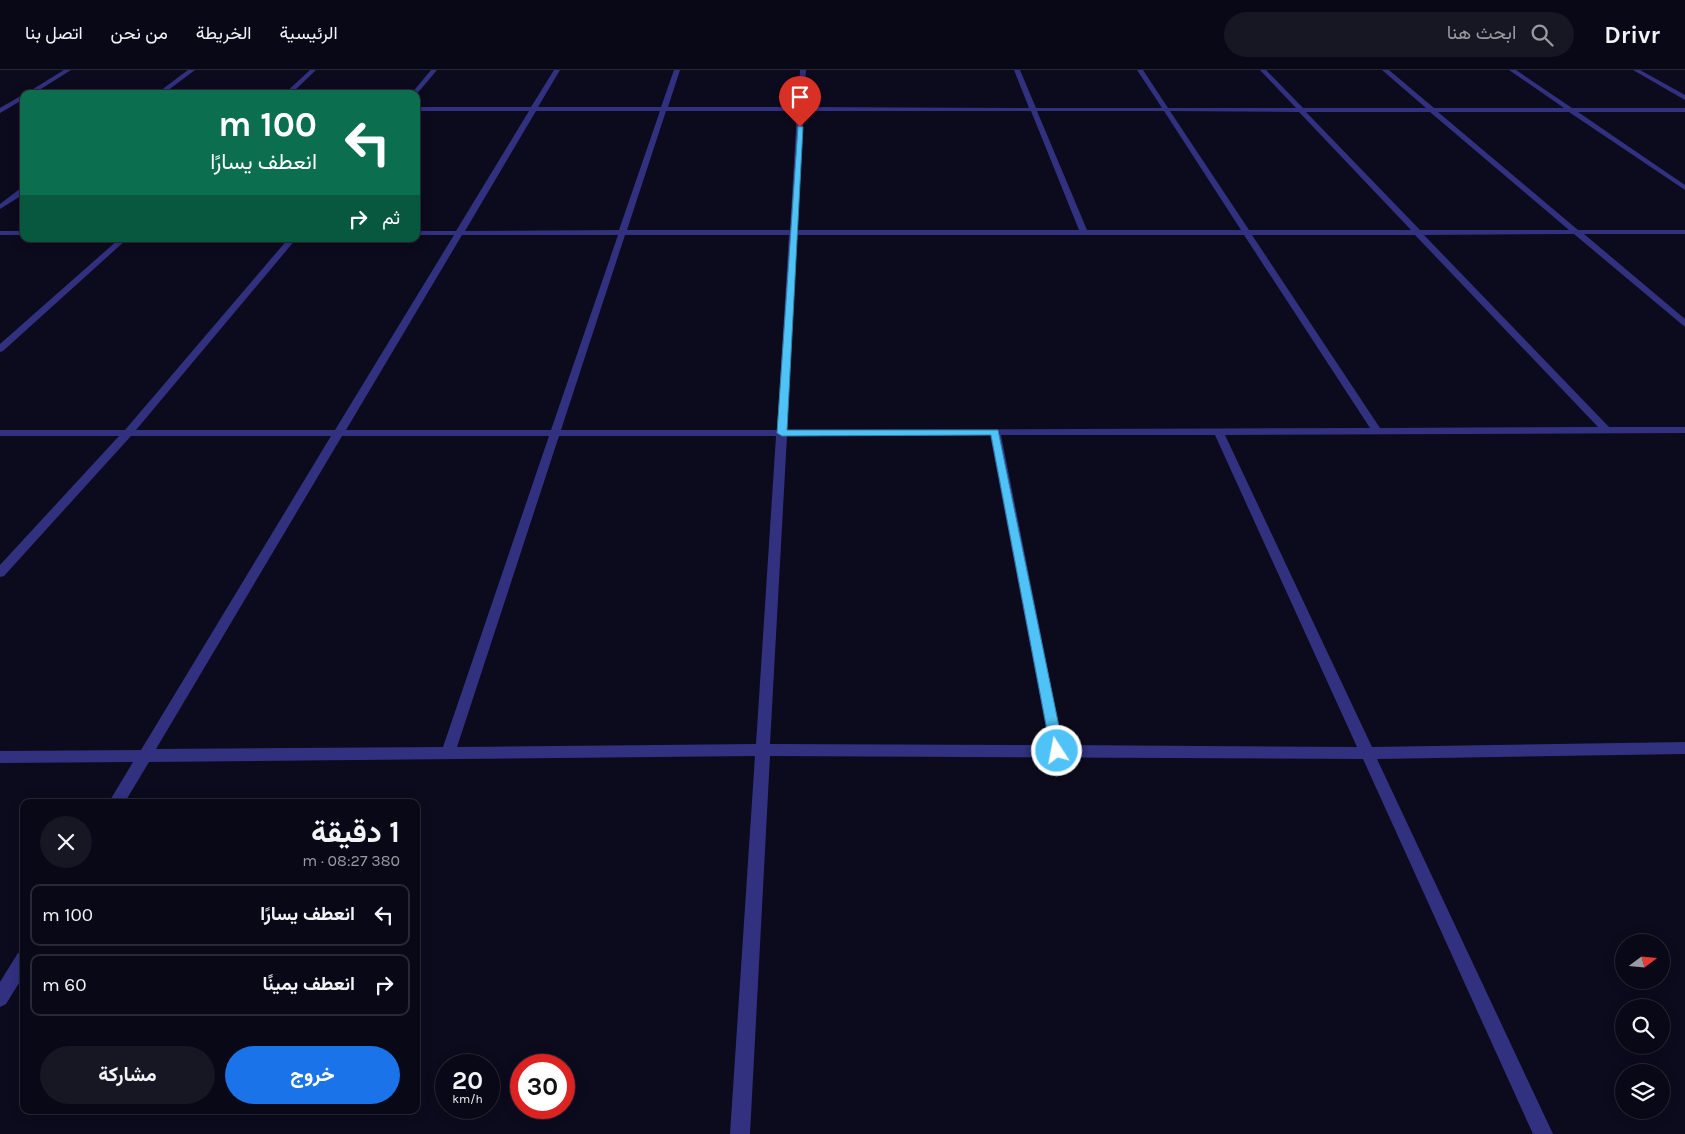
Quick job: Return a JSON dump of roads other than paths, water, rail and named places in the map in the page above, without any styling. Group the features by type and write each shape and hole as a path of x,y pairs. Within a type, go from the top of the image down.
{"street":[{"path":"35,90 68,70"},
{"path":"164,90 192,70"},
{"path":"291,90 313,70"},
{"path":"417,90 434,70"},
{"path":"120,799 557,70"},
{"path":"448,752 677,70"},
{"path":"740,1134 794,234 802,70"},
{"path":"1017,70 1084,233"},
{"path":"1140,70 1378,432"},
{"path":"1263,70 1607,431"},
{"path":"1385,70 1685,324"},
{"path":"1512,70 1685,188"},
{"path":"1636,70 1685,98"},
{"path":"1,109 20,98"},
{"path":"1,109 17,108"},
{"path":"420,109 1685,110"},
{"path":"0,208 20,193"},
{"path":"420,233 1685,232"},
{"path":"0,233 20,233"},
{"path":"0,348 121,242"},
{"path":"0,573 128,433 289,242"},
{"path":"0,433 1685,430"},
{"path":"995,432 1057,751"},
{"path":"1219,432 1544,1134"},
{"path":"0,757 763,750 1367,752 1685,748"},
{"path":"0,998 20,966"}]}
